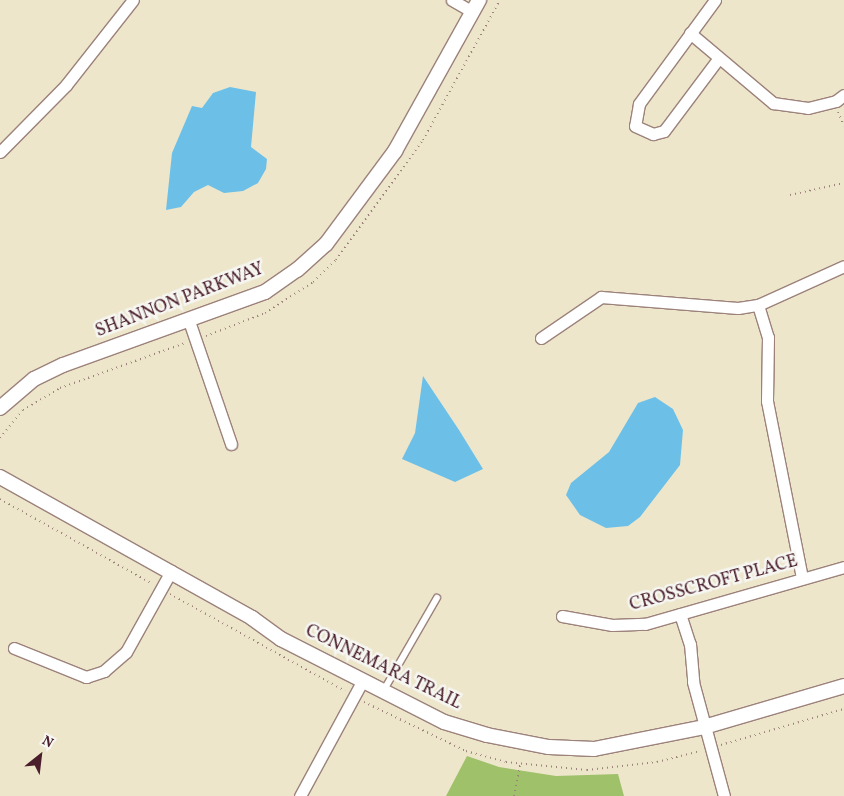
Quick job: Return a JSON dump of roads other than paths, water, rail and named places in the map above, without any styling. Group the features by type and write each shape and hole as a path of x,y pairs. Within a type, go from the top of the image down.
{"street":[{"path":"0,152 66,85 133,0"},
{"path":"452,0 476,6"},
{"path":"715,0 639,104 636,126 653,134 664,131 718,59"},
{"name":"SHANNON PARKWAY","path":"0,408 34,379 63,365 265,292 326,244 395,151 476,6"},
{"path":"690,34 718,59 778,105 808,108 834,102 844,95"},
{"path":"541,338 601,297 723,309 758,305 844,266"},
{"path":"758,305 768,337 766,395 802,578"},
{"path":"189,321 231,444"},
{"name":"CONNEMARA TRAIL","path":"0,477 171,572 281,639 444,722 549,747 594,749 704,727 844,686"},
{"name":"CROSSCROFT PLACE","path":"562,616 627,626 680,614 844,566"},
{"path":"14,648 86,677 104,671 126,652 171,572"},
{"path":"680,614 690,644 690,670 724,796"},
{"path":"300,796 363,680"}],"lane":[{"path":"384,690 438,598"}],"water":[{"path":"230,87 256,92 251,147 267,159 266,169 258,183 243,191 224,193 208,185 194,192 181,207 166,210 172,153 192,106 202,108 213,93"},
{"path":"423,376 483,469 455,482 402,459 415,433"},
{"path":"655,397 673,409 683,430 680,465 640,517 628,526 606,528 580,515 566,495 571,483 609,452 638,403"}]}
